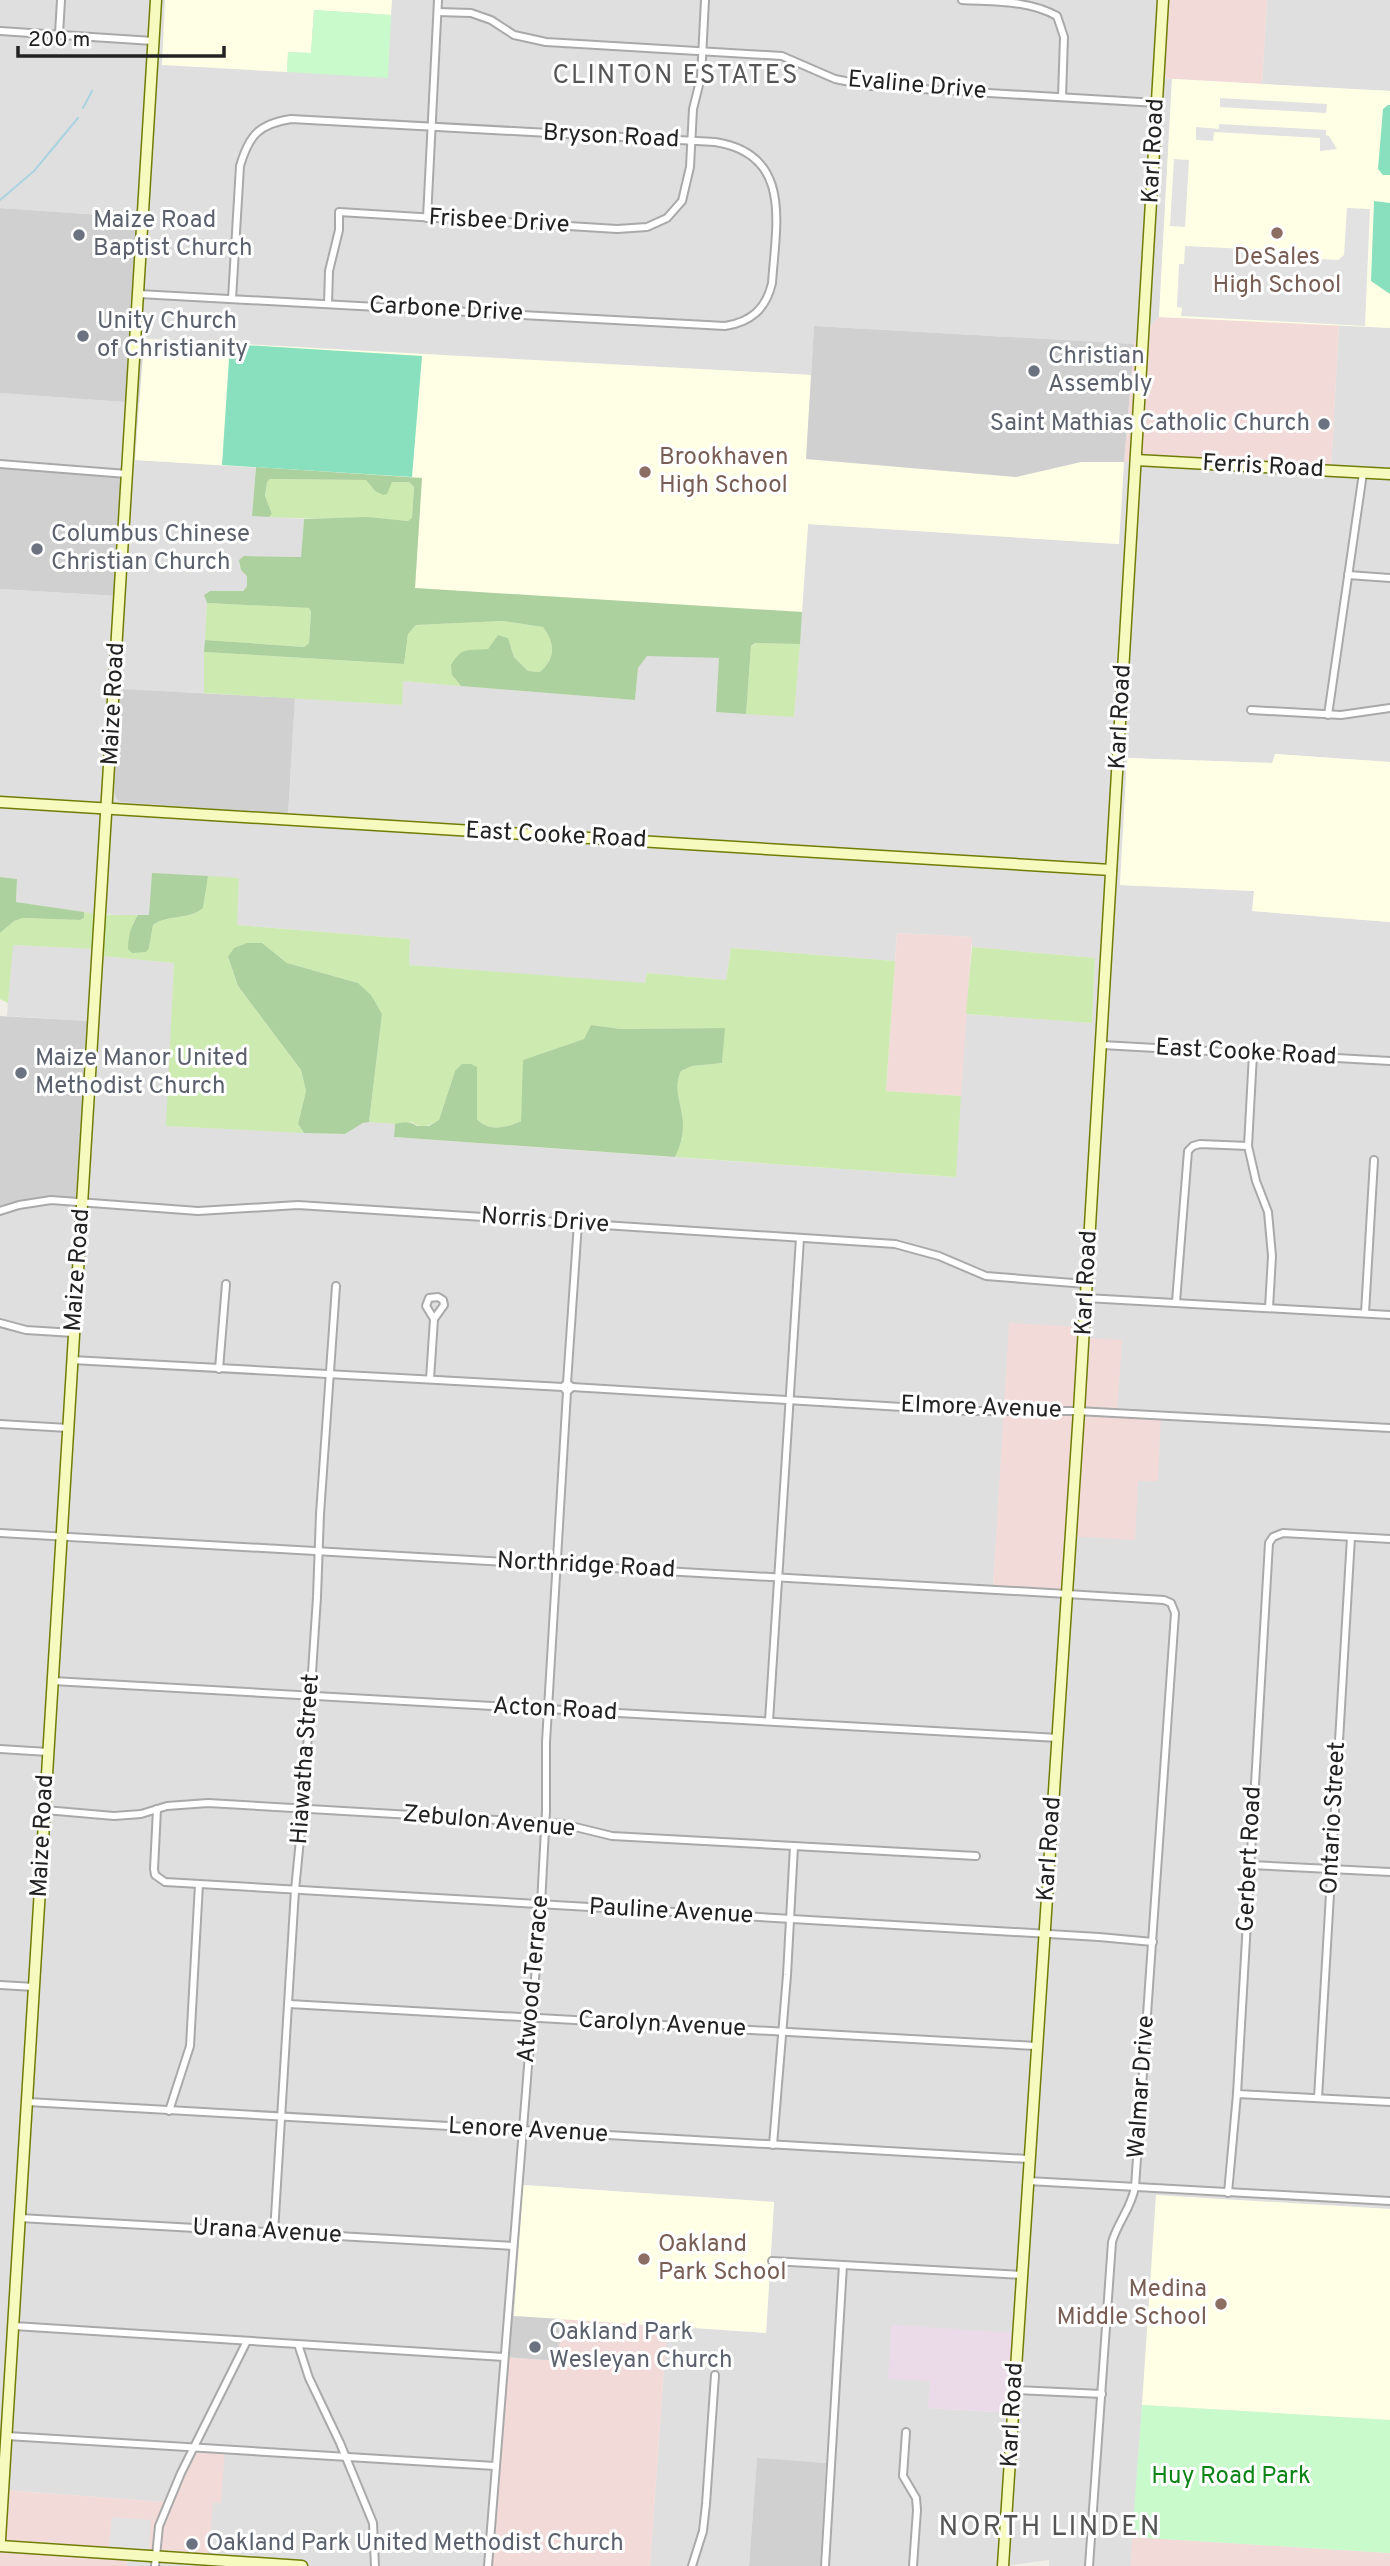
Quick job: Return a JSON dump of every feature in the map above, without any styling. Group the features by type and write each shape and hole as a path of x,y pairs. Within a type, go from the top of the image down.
{"main road":[{"name":"Maize Road","path":"0,2540 156,0"},
{"name":"Karl Road","path":"1003,2566 1102,1045 1163,0"},
{"name":"Ferris Road","path":"1136,460 1390,474"},
{"name":"East Cooke Road","path":"0,802 1111,870"},
{"path":"0,2546 155,2561 302,2566"}],"street":[{"path":"59,34 61,0"},
{"path":"427,218 438,0"},
{"name":"Frisbee Drive","path":"328,304 330,271 339,230 339,212 618,229 647,227 667,218 682,201 690,167 694,109 701,77 705,0"},
{"path":"962,0 1041,7 1057,16 1064,37 1062,97"},
{"name":"Evaline Drive","path":"438,12 456,11 481,16 526,39 782,56 835,79 871,86 1157,103"},
{"path":"0,31 153,41"},
{"name":"Bryson Road","path":"232,299 240,166 245,146 258,130 274,122 291,119 732,145 753,157 769,176 775,193 772,284 764,306 752,318"},
{"name":"Carbone Drive","path":"139,294 725,326 752,318"},
{"path":"0,464 128,474"},
{"path":"1328,715 1363,472"},
{"path":"1348,575 1390,578"},
{"path":"1251,710 1328,715 1390,708"},
{"name":"East Cooke Road","path":"1102,1045 1390,1061"},
{"path":"1253,1054 1248,1146 1256,1181 1268,1212 1272,1256 1269,1308"},
{"path":"1176,1302 1188,1151 1200,1143 1248,1146"},
{"path":"1365,1313 1374,1160"},
{"name":"Norris Drive","path":"0,1211 27,1203 51,1200 219,1211 253,1206 298,1205 895,1244 939,1256 986,1276 1086,1284"},
{"name":"Atwood Terrace","path":"488,2566 541,1904 548,1710 578,1223"},
{"path":"769,1721 800,1238"},
{"path":"219,1368 226,1284"},
{"name":"Hiawatha Street","path":"274,2232 336,1286"},
{"path":"1086,1298 1390,1315"},
{"path":"430,1379 434,1319"},
{"path":"0,1323 26,1330 74,1333"},
{"name":"Elmore Avenue","path":"72,1360 971,1411 1079,1411 1390,1428"},
{"path":"0,1424 68,1428"},
{"name":"Northridge Road","path":"0,1533 1067,1594 1164,1600 1171,1603"},
{"name":"Gerbert Road","path":"1228,2193 1237,2094 1268,1551 1273,1537 1283,1533 1351,1537"},
{"path":"1351,1537 1390,1539"},
{"name":"Ontario Street","path":"1318,2098 1351,1537"},
{"name":"Walmar Drive","path":"1089,2566 1112,2242 1132,2205 1135,2187 1175,1613 1171,1603"},
{"name":"Acton Road","path":"53,1681 1058,1738"},
{"path":"0,1749 48,1752"},
{"name":"Zebulon Avenue","path":"45,1810 114,1816 141,1814 167,1806 208,1803 572,1825 612,1836 975,1856"},
{"name":"Pauline Avenue","path":"157,1809 154,1869 155,1875 165,1882 1153,1942"},
{"path":"773,2145 791,1919 794,1846"},
{"path":"1250,1865 1390,1872"},
{"path":"169,2111 190,2046 199,1884"},
{"path":"0,1985 34,1987"},
{"name":"Carolyn Avenue","path":"289,2004 1036,2046"},
{"path":"1237,2094 1390,2102"},
{"name":"Lenore Avenue","path":"27,2102 1028,2159"},
{"path":"1028,2180 1390,2201"},
{"name":"Urana Avenue","path":"20,2218 513,2246"},
{"path":"772,2261 1022,2275"},
{"path":"825,2566 843,2265"},
{"path":"14,2326 504,2357"},
{"path":"155,2561 159,2526 247,2340"},
{"path":"298,2344 309,2378 373,2523 375,2566"},
{"path":"692,2566 703,2531 715,2375"},
{"path":"1014,2390 1102,2394"},
{"path":"906,2432 903,2476 916,2498 917,2510 913,2566"},
{"path":"7,2436 495,2466"}],"shaded area":[{"path":"0,0 1165,0 1161,78 1172,79 1159,317 1134,344 814,326 811,375 136,338 143,218 0,208"},
{"path":"165,0 392,0 391,15 314,10 311,53 288,52 287,72 162,65"},
{"path":"1165,0 1267,0 1262,84 1160,78"},
{"path":"1267,0 1390,0 1390,91 1262,84"},
{"name":"DeSales High School","path":"1172,79 1390,91 1390,328 1159,317"},
{"path":"1220,98 1327,104 1326,113 1220,107"},
{"path":"1219,124 1326,130 1326,135 1337,149 1320,151 1320,138 1214,132 1213,141 1196,140 1196,127 1219,129"},
{"path":"1174,159 1189,160 1185,227 1170,226"},
{"path":"0,208 143,218 137,338 144,339 139,403 0,393"},
{"path":"1347,208 1370,209 1365,326 1181,316 1182,308 1177,307 1179,264 1184,264 1185,246 1285,251 1287,257 1338,260 1344,255"},
{"path":"1159,317 1339,324 1331,470 1124,462 1134,344"},
{"path":"1339,324 1390,328 1390,762 1276,754 1273,763 1127,758 1120,885 1255,891 1252,911 1390,922 1390,2209 1157,2196 1131,2566 1049,2566 1049,2560 1004,2566 820,2566 826,2463 757,2459 749,2566 650,2566 667,2326 766,2333 774,2202 523,2185 514,2316 511,2318 507,2343 491,2566 127,2566 128,2554 213,2503 220,2503 183,2469 164,2502 4,2490 6,2457 0,2457 0,1206 25,1200 77,1196 88,1021 7,1016 12,945 103,949 104,956 174,963 167,1126 345,1134 369,1122 395,1124 394,1137 955,1177 966,1014 1092,1023 1095,958 972,947 971,937 897,933 895,961 731,948 726,980 647,973 645,984 409,965 410,939 236,925 239,879 149,916 96,914 16,902 17,879 0,877 0,589 117,596 123,480 116,476 0,468 0,393 139,403 136,460 256,467 252,515 304,519 301,557 244,556 241,570 247,575 247,586 242,591 210,591 204,595 207,603 204,693 120,690 288,814 295,698 401,705 403,681 635,700 638,668 647,655 719,658 794,717 808,524 1118,544 1124,462 1331,470","holes":["1010,1323 1084,1338 1117,1413 1158,1481 1138,1480 1069,1536 993,1589","930,2381 1013,2413 929,2408"]},
{"path":"814,326 1134,344 1124,462 1081,462 1016,477 806,459"},
{"name":"Brookhaven High School","path":"144,339 811,375 806,459 1016,477 1081,462 1124,462 1119,544 808,524 802,612 415,588 422,478 135,460"},
{"path":"0,468 120,477 123,480 117,596 0,589"},
{"path":"120,689 295,698 288,814 121,802 114,792"},
{"path":"1275,754 1390,762 1390,922 1252,911 1254,891 1120,885 1127,758 1272,763"},
{"path":"897,933 972,937 961,1096 886,1091"},
{"path":"0,1016 88,1021 76,1198 45,1198 0,1206"},
{"path":"1009,1323 1085,1327 1084,1338 1122,1340 1117,1412 1161,1414 1158,1481 1138,1481 1135,1540 1069,1536 1066,1595 993,1589"},
{"name":"Oakland Park School","path":"523,2185 774,2202 766,2333 514,2316"},
{"path":"1156,2195 1390,2209 1390,2420 1142,2405"},
{"path":"511,2317 561,2319 558,2361 506,2357"},
{"path":"561,2319 667,2326 650,2566 491,2566 506,2357 557,2361"},
{"path":"891,2325 1018,2333 1013,2413 928,2408 930,2381 888,2379"},
{"path":"201,2448 225,2449 221,2503 213,2503 208,2560 128,2554 127,2566 0,2566 0,2457 6,2457 4,2490 164,2502 183,2469"},
{"path":"757,2458 826,2463 820,2566 749,2566"},
{"path":"112,2517 151,2520 149,2549 109,2547"},
{"path":"1132,2537 1390,2553 1390,2566 1131,2566"}],"green space":[{"path":"314,10 391,15 388,78 287,72 288,52 311,53"},
{"path":"1388,105 1390,175 1383,175 1378,169 1383,109"},
{"path":"1374,201 1390,203 1390,294 1371,281"},
{"path":"230,344 422,356 412,477 222,465"},
{"path":"256,467 422,478 415,588 802,612 800,644 755,643 751,646 746,714 716,712 719,658 647,656 638,668 635,700 461,686 452,675 451,665 455,659 462,652 488,649 498,635 508,638 514,657 528,671 540,672 549,661 552,645 543,627 503,621 416,625 408,634 404,664 204,652 205,640 304,647 309,643 309,608 207,603 204,595 210,591 243,591 247,586 247,576 241,570 239,560 244,556 301,557 304,519 367,517 408,521 412,518 414,487 409,482 392,482 387,494 383,495 375,491 366,480 270,479 265,496 272,514 269,517 252,516"},
{"path":"270,479 366,480 375,491 392,482 409,482 414,487 412,518 409,521 269,517 272,514 265,496"},
{"path":"207,603 309,608 309,643 304,647 205,640"},
{"path":"503,621 543,627 550,639 552,650 549,661 540,672 528,671 514,657 508,638 498,635 488,649 481,650 452,675 461,686 403,681 402,705 204,693 204,652 404,664 408,634 416,625"},
{"path":"755,643 800,644 794,717 746,714 751,647"},
{"path":"152,873 208,876 203,908 198,912 165,919 153,925 146,952 132,953 128,944 133,923 138,915 149,915"},
{"path":"208,876 239,878 237,925 410,939 409,965 645,983 647,973 726,980 731,948 895,961 886,1091 961,1096 956,1177 675,1157 683,1129 678,1092 681,1071 692,1066 722,1063 724,1028 621,1029 591,1025 584,1039 524,1060 521,1121 498,1128 487,1126 477,1119 477,1068 471,1064 455,1071 439,1120 423,1126 412,1122 369,1122 382,1014 358,983 287,963 262,943 247,943 235,948 228,958 238,986 301,1070 306,1091 298,1124 304,1133 166,1126 174,963 103,956 106,915 138,915 133,923 149,948 153,925 165,919 198,912 203,908"},
{"path":"0,877 17,879 16,902 84,912 84,918 23,918 14,921 0,933"},
{"path":"84,912 96,914 95,949 13,945 8,1003 0,999 0,933 14,921 23,918 80,920 84,918"},
{"path":"247,943 262,943 287,963 358,983 371,995 382,1014 369,1122 345,1134 304,1133 298,1124 306,1091 301,1070 238,986 228,957 234,948"},
{"path":"972,947 1095,958 1092,1023 966,1014"},
{"path":"591,1025 621,1029 725,1028 722,1063 692,1066 681,1071 678,1092 683,1129 675,1157 394,1137 395,1124 406,1122 429,1126 439,1120 455,1071 462,1064 477,1067 477,1119 487,1126 498,1128 521,1121 523,1060 584,1039"},
{"name":"Huy Road Park","path":"1142,2405 1390,2420 1390,2553 1132,2537"}],"waterway":[{"path":"83,108 92,91"},
{"path":"0,200 34,171 78,118"}],"place":[{"name":"DeSales High School","path":"1277,233"},
{"name":"Maize Road Baptist Church","path":"79,235"},
{"name":"Unity Church of Christianity","path":"83,336"},
{"name":"Christian Assembly","path":"1034,371"},
{"name":"Saint Mathias Catholic Church","path":"1324,424"},
{"name":"Brookhaven High School","path":"645,472"},
{"name":"Columbus Chinese Christian Church","path":"37,549"},
{"name":"Maize Manor United Methodist Church","path":"21,1073"},
{"name":"Oakland Park School","path":"644,2259"},
{"name":"Medina Middle School","path":"1221,2304"},
{"name":"Oakland Park Wesleyan Church","path":"535,2347"},
{"name":"Oakland Park United Methodist Church","path":"192,2544"}],"district":[{"name":"CLINTON ESTATES","path":"676,76"},
{"name":"NORTH LINDEN","path":"1050,2528"}]}
